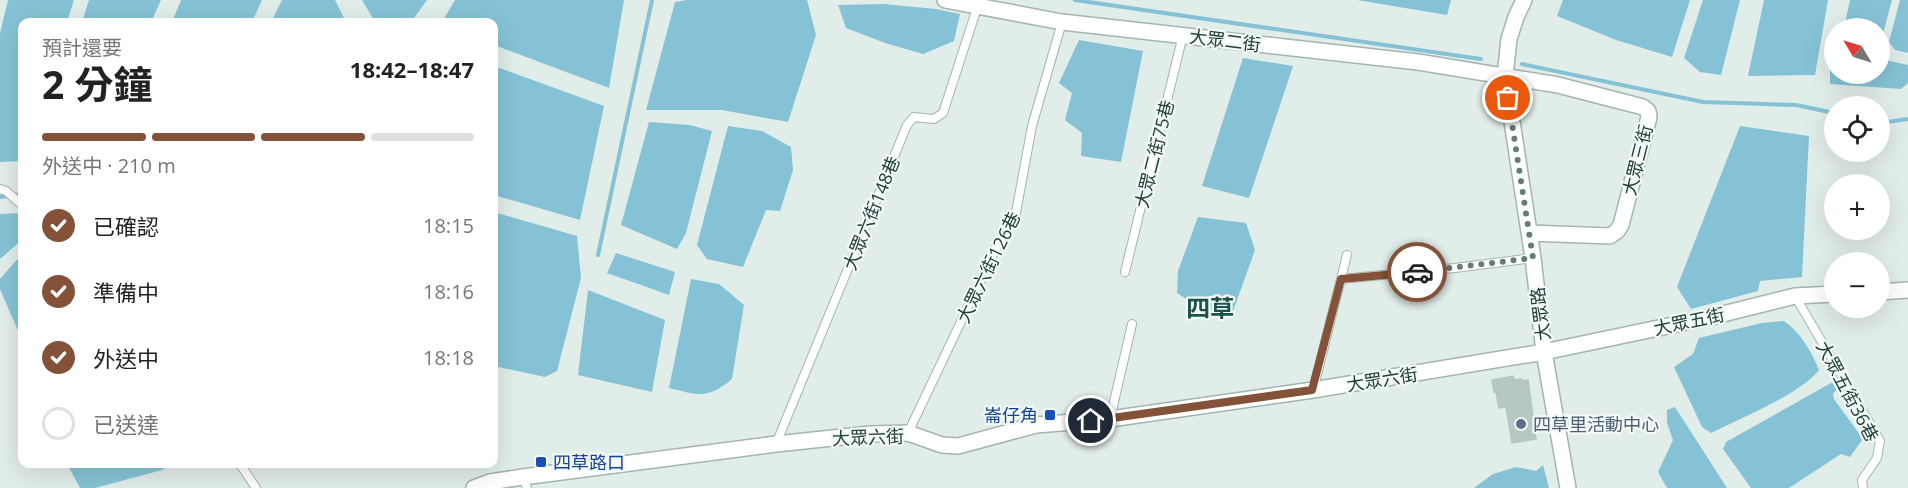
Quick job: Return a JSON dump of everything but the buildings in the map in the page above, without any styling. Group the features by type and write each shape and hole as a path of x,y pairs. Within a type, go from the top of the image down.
{"street":[{"name":"大眾二街","path":"945,0 1062,22 1418,62 1504,76"},
{"name":"大眾路","path":"1524,0 1509,39 1504,76 1530,233 1544,352 1568,488"},
{"name":"大眾三街","path":"1504,76 1558,85 1643,107 1648,111 1649,117 1621,225 1617,231 1610,236 1530,233"},
{"path":"1890,291 1908,290"},
{"name":"大眾五街","path":"1544,352 1712,317 1795,296 1824,295"},
{"name":"大眾六街","path":"474,488 490,482 525,482 776,444 870,434 908,433 942,445 958,446 1036,426 1110,419 1312,390 1544,352"}],"lane":[{"name":"大眾六街148巷","path":"776,444 907,125 914,117 934,119 943,113 978,5"},
{"name":"大眾六街126巷","path":"908,433 996,248 1015,218 1032,126 1062,22"},
{"name":"大眾二街75巷","path":"1125,272 1183,35"},
{"path":"3,190 18,201"},
{"path":"1312,390 1347,255"},
{"path":"1341,279 1533,258"},
{"name":"大眾五街36巷","path":"1795,296 1880,441 1877,458 1862,480 1863,488"},
{"path":"1110,419 1132,324"},
{"path":"243,468 256,488"}],"water":[{"path":"8,0 74,0 68,18 18,18 18,161 0,162 0,33"},
{"path":"89,0 161,0 153,18 83,18"},
{"path":"181,0 262,0 254,18 174,18"},
{"path":"282,0 335,0 344,18 273,18"},
{"path":"362,0 427,0 414,18 373,18"},
{"path":"455,0 624,0 609,88 498,46 498,18 444,18"},
{"path":"687,0 807,0 816,35 788,122 722,110 646,110 675,2"},
{"path":"1357,0 1451,0 1447,15"},
{"path":"1563,0 1690,0 1672,57 1616,40 1557,16"},
{"path":"1703,0 1740,0 1721,75 1700,72 1684,58"},
{"path":"1764,0 1828,0 1815,75 1748,76"},
{"path":"1850,0 1892,0 1887,18 1846,18"},
{"path":"1900,0 1908,0 1908,53 1895,50 1890,43"},
{"path":"884,4 936,9 960,14 954,41 923,54 885,43 846,28 838,5"},
{"path":"1079,40 1143,51 1121,162 1081,156 1082,133 1065,120 1072,93 1059,83"},
{"path":"1243,58 1293,66 1249,198 1202,186"},
{"path":"1890,61 1908,65 1908,83 1901,89 1830,84 1890,84"},
{"path":"498,67 604,106 580,220 498,196"},
{"path":"649,122 690,125 712,131 686,233 677,249 621,225"},
{"path":"728,126 762,131 791,147 793,170 780,211 766,210 743,267 707,259 697,245"},
{"path":"1740,126 1809,136 1802,277 1760,281 1758,291 1691,309 1677,287"},
{"path":"18,213 18,243 0,259 0,214"},
{"path":"498,213 577,236 581,278 557,371 545,377 498,367"},
{"path":"1198,217 1246,223 1255,250 1233,311 1203,310 1177,293 1178,271"},
{"path":"616,253 675,272 669,295 607,273"},
{"path":"18,259 18,331 0,289 0,279"},
{"path":"691,279 719,284 744,305 732,379 716,390 702,394 669,388"},
{"path":"588,290 665,320 652,392 578,375"},
{"path":"1784,321 1805,343 1819,370 1799,388 1753,413 1711,433 1702,427 1674,367 1693,354 1699,338 1762,323"},
{"path":"1831,383 1836,384 1834,399 1863,439 1850,457 1841,454 1789,488 1751,488 1723,449 1726,442"},
{"path":"1675,407 1727,488 1667,488 1658,472 1673,440 1667,423 1667,410"},
{"path":"1543,465 1549,488 1474,488 1493,474 1516,467 1536,471"},
{"path":"69,468 165,468 95,488 80,488"}],"waterway":[{"path":"598,255 652,0"},
{"path":"1075,0 1481,59"},
{"path":"1522,64 1703,102 1796,105 1824,111"},
{"path":"1890,122 1908,119"},
{"path":"0,197 18,195"}],"way so far":[{"path":"1417,272 1533,258 1508,98"}],"place":[{"name":"崙仔角","path":"1050,415"},
{"name":"四草里活動中心","path":"1521,424"},
{"name":"四草路口","path":"541,462"}],"district":[{"name":"四草","path":"1210,307"}],"route":[{"path":"1091,421 1312,390 1341,279 1417,272"}]}
